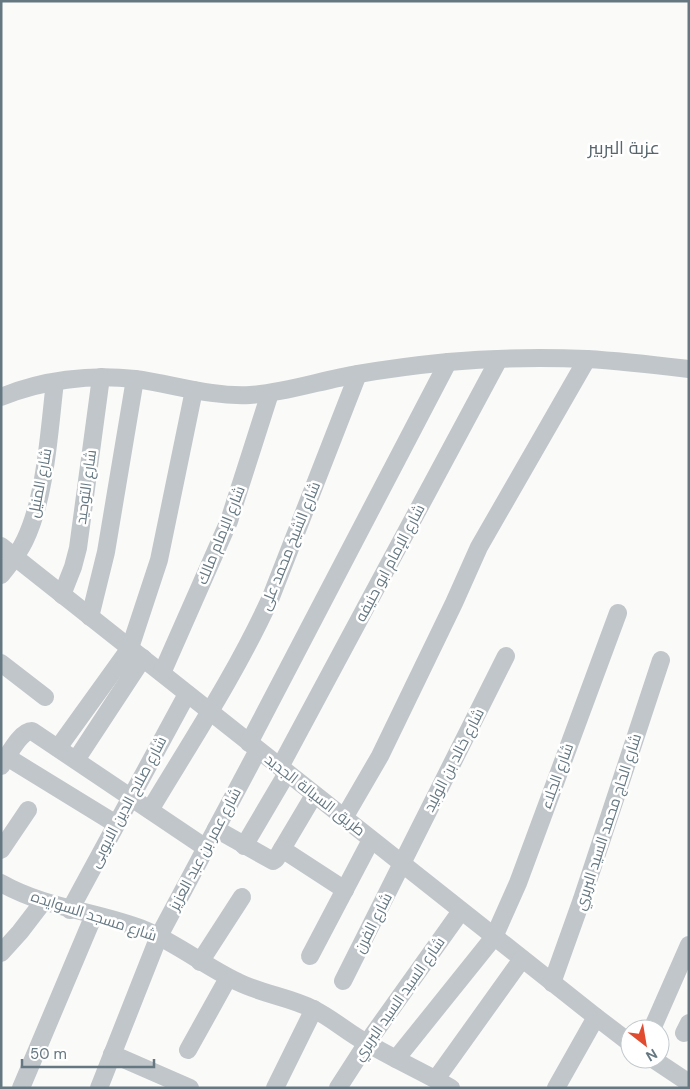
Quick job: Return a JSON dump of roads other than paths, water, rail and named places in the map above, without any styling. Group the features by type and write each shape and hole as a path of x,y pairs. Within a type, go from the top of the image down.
{"street":[{"path":"1,397 55,382 101,378 135,379 232,395 270,393 358,374 448,362 499,359 587,359 689,369"},
{"name":"شارع الإمام ابو حنيفه","path":"244,846 499,359"},
{"path":"344,818 380,756 484,538 587,359"},
{"name":"شارع عمر بن عبد العزيز","path":"99,1088 159,936 216,830 253,746 448,362"},
{"name":"شارع الشيخ محمد على","path":"150,810 242,656 271,598 358,374"},
{"name":"شارع التوحيد","path":"62,595 78,548 101,378"},
{"path":"90,617 106,552 135,379"},
{"name":"شارع المنيل","path":"1,576 16,558 38,505 55,382"},
{"path":"76,760 136,653 159,560 194,390"},
{"name":"شارع الإمام مالك","path":"162,674 229,521 270,393"},
{"name":"طريق السيالة الجديد","path":"1,546 620,1036"},
{"name":"شارع الجلاء","path":"396,1059 494,937 518,883 618,613"},
{"path":"58,748 136,653"},
{"name":"شارع خالد بن الوليد","path":"402,864 506,656"},
{"name":"شارع الحاج محمد السيد البربري","path":"552,983 579,908 661,660"},
{"path":"1,664 45,697"},
{"name":"شارع صلاح الدين الايوبى","path":"70,910 187,694"},
{"path":"116,824 4,761 22,735 28,731 34,732 206,848"},
{"path":"216,830 272,862 276,859 314,794"},
{"path":"1,850 28,810"},
{"path":"310,956 371,840"},
{"path":"282,849 345,890"},
{"name":"شارع الفرن","path":"343,981 402,864"},
{"name":"شارع مسجد السوايده","path":"1,882 43,902 127,924 159,936 228,978 256,990 314,1009 367,1043 443,1083"},
{"path":"200,962 242,897"},
{"path":"1,953 43,902"},
{"name":"شارع السيد السيد البربري","path":"338,1088 367,1043 461,911"},
{"path":"21,1088 94,916"},
{"path":"657,1019 688,950"},
{"path":"443,1083 522,959"},
{"path":"188,1050 228,978"},
{"path":"275,1088 314,1009"},
{"path":"556,1088 596,1018"},
{"path":"112,1054 182,1086"},
{"path":"667,1069 689,1084"}],"district":[{"name":"عزبة البربير","path":"624,148"}]}
